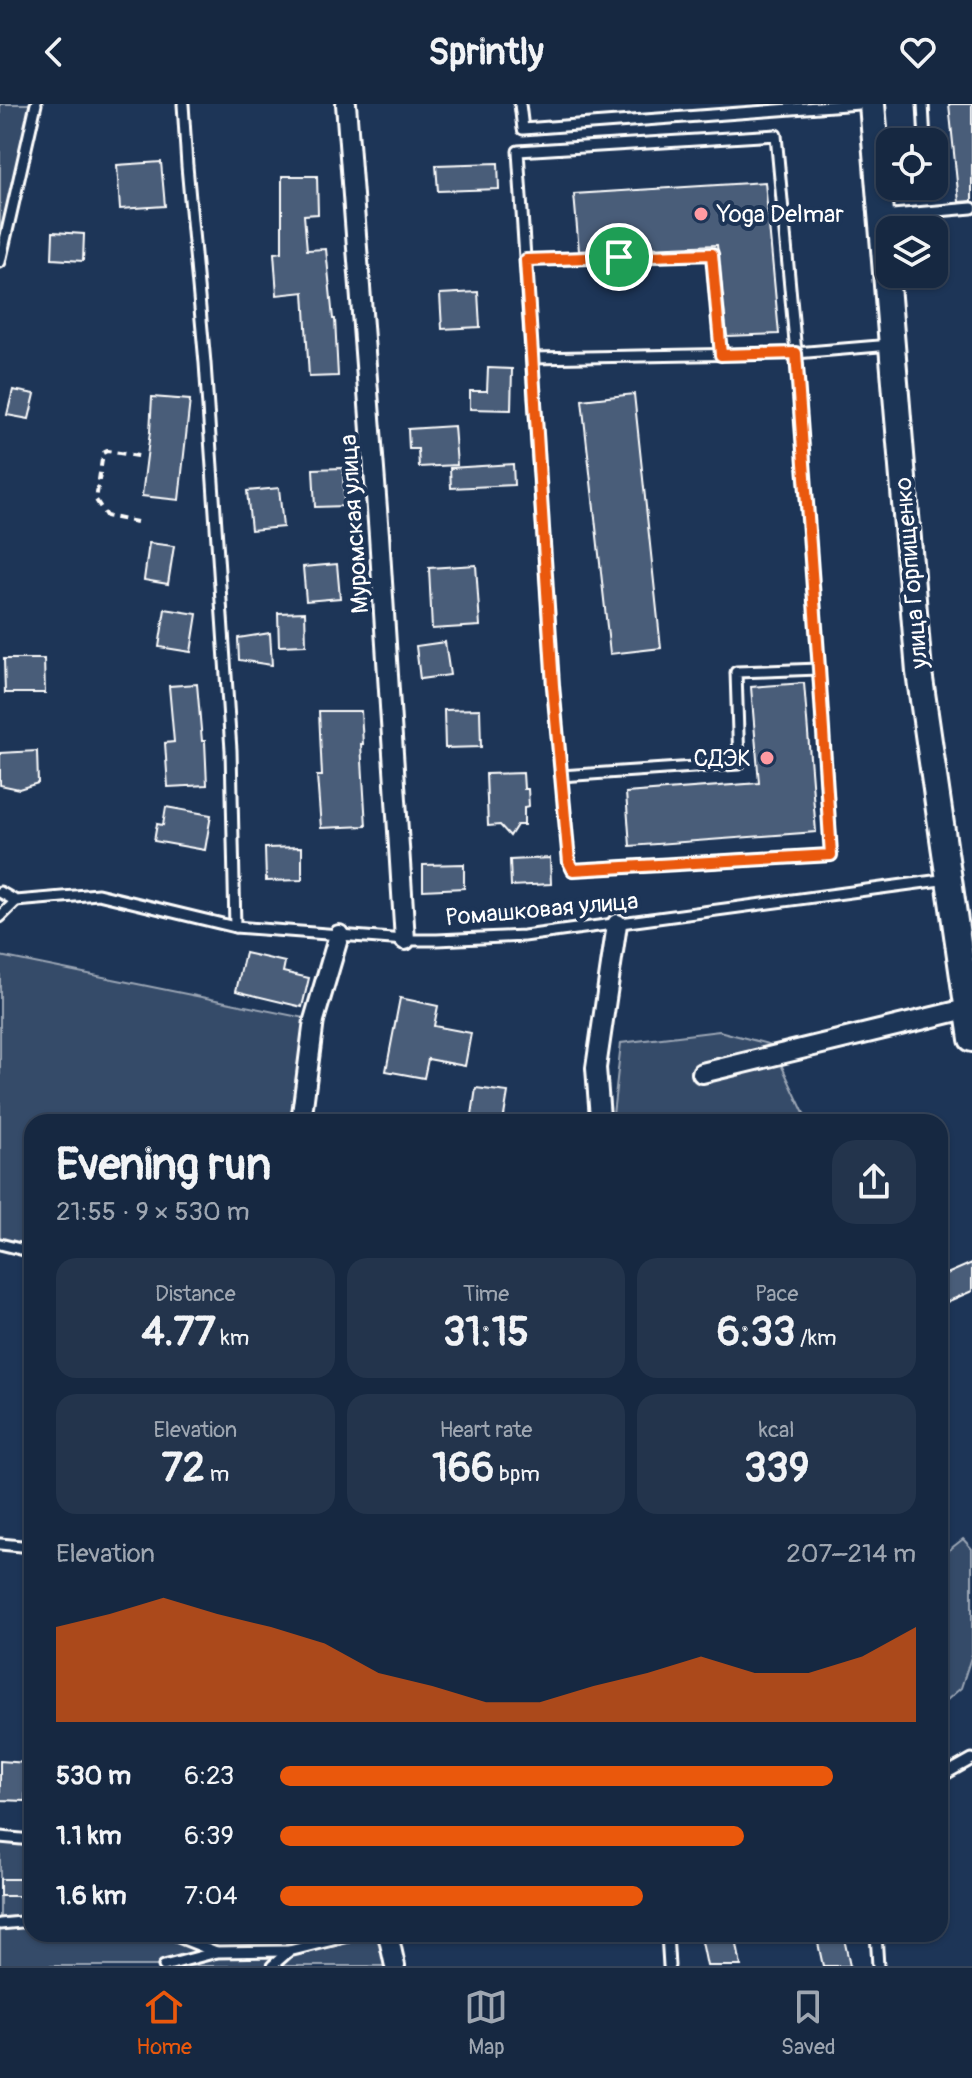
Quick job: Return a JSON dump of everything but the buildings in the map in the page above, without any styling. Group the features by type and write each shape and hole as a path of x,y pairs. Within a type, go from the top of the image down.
{"main road":[{"name":"улица Горпищенко","path":"872,104 878,128"},
{"name":"улица Горпищенко","path":"881,216 882,200"},
{"name":"улица Горпищенко","path":"887,288 919,672 972,1039"}],"street":[{"name":"Муромская улица","path":"346,104 379,535 405,940"},
{"path":"600,1114 596,1068 617,924"},
{"path":"302,1114 314,1020 339,935"},
{"path":"702,1073 966,1009"},
{"path":"390,1942 395,1966"}],"lane":[{"path":"0,262 36,104"},
{"path":"183,104 205,363 231,750 235,927"},
{"path":"520,104 523,129 859,104"},
{"path":"923,104 924,128"},
{"path":"776,135 796,353 831,855 573,870 569,862 553,686 526,260 518,151 776,135"},
{"path":"881,216 972,208"},
{"path":"526,260 712,254 721,355"},
{"path":"532,358 796,353 892,344"},
{"path":"561,776 739,764 736,672 819,669"},
{"name":"Ромашковая улица","path":"16,901 98,894 235,927 405,940 524,936 948,879"},
{"path":"0,892 16,901 0,917"},
{"path":"0,1244 24,1250"},
{"path":"0,1544 24,1546"},
{"path":"948,1772 972,1759"},
{"path":"0,1837 24,1839"},
{"path":"0,1924 24,1922"},
{"path":"191,1942 217,1952"},
{"path":"164,1966 217,1952 289,1951 325,1942"},
{"path":"668,1942 669,1966"},
{"path":"876,1942 878,1966"},
{"path":"272,1966 289,1951"}],"path":[{"path":"137,522 106,516 96,500 103,453 144,457"}],"shaded area":[{"path":"0,104 31,104 0,234"},
{"path":"0,956 314,1020 305,1114 24,1114 24,1250 0,1244"},
{"path":"719,1031 772,1045 804,1114 613,1114 621,1043"},
{"path":"963,1539 972,1549 972,1654 961,1688 948,1699 948,1551"},
{"path":"0,1837 24,1839 24,1942 388,1942 395,1966 0,1966"}],"place":[{"name":"Yoga Delmar","path":"701,214"},
{"name":"СДЭК","path":"767,758"}],"route":[{"path":"712,254 721,355 796,353 831,855 573,870 569,862 553,686 526,260 619,257 712,254"}]}
